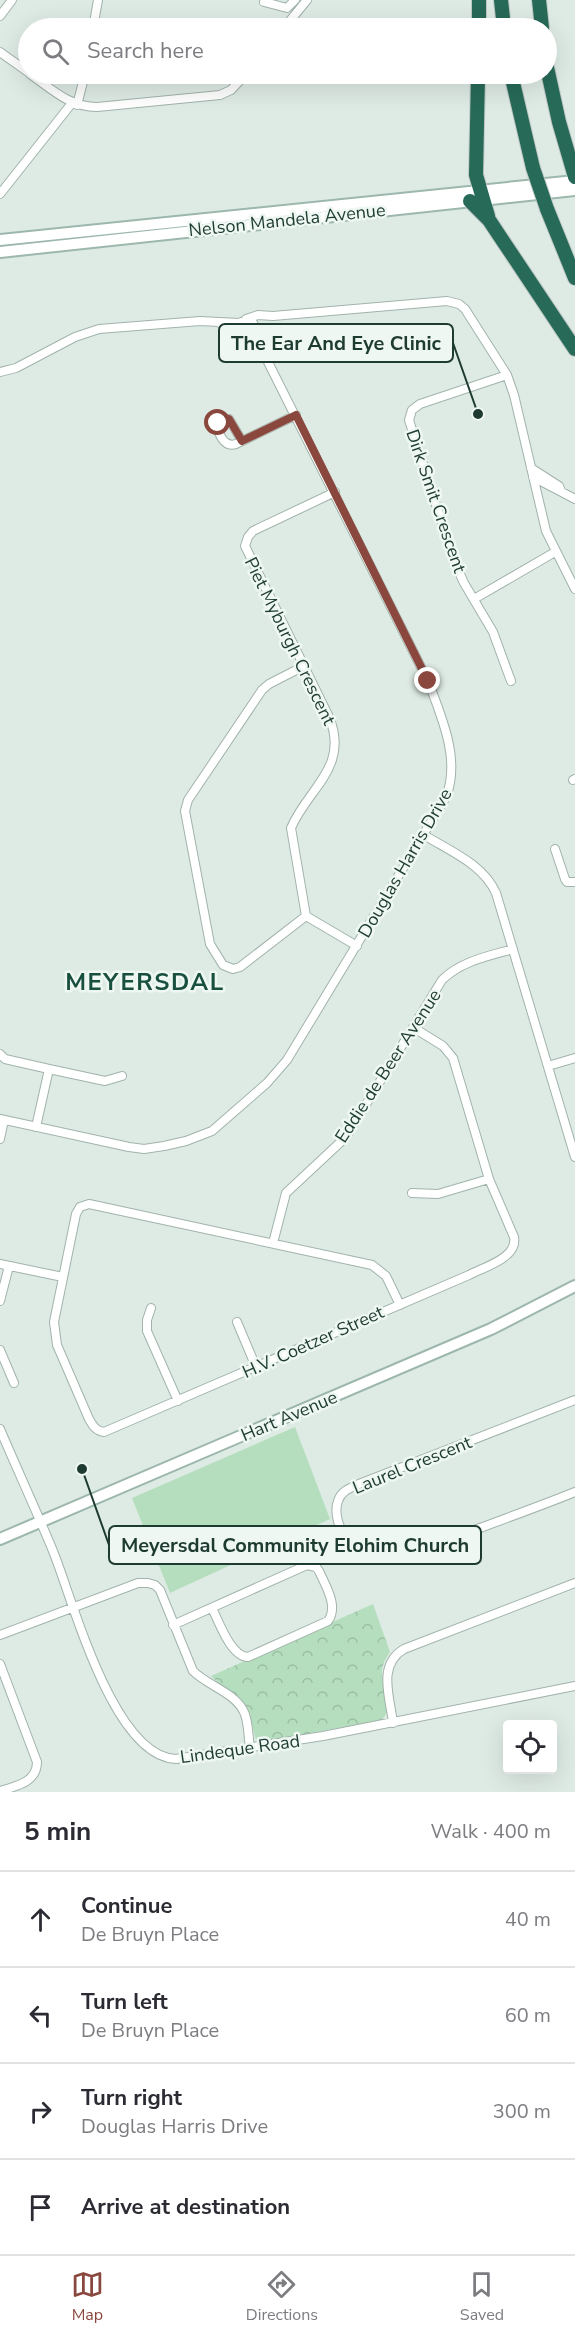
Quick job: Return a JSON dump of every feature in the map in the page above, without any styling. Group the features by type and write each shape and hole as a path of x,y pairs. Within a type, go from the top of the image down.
{"highway":[{"path":"479,0 479,18"},
{"path":"501,0 503,18"},
{"path":"539,0 541,18"},
{"path":"478,84 477,197 489,220 575,349"},
{"path":"513,84 533,168 575,278"},
{"path":"550,84 574,174"}],"street":[{"path":"0,16 12,0"},
{"path":"95,18 98,0"},
{"path":"264,2 287,8 295,0"},
{"path":"292,18 307,0"},
{"path":"0,52 18,65"},
{"path":"45,84 75,104 97,107 220,95 231,90 237,84"},
{"path":"0,194 75,104 82,84"},
{"name":"Nelson Mandela Avenue","path":"0,252 477,197 574,174"},
{"name":"Nelson Mandela Avenue","path":"0,240 575,190"},
{"name":"Douglas Harris Drive","path":"0,372 15,368 75,337 99,329 200,321 219,323 242,321 258,315 273,316 453,302 465,309 507,375 514,395 544,523 555,552 575,589"},
{"path":"246,339 256,331 261,321 273,316"},
{"path":"237,333 242,321 254,322 262,350"},
{"name":"Douglas Harris Drive","path":"2,1120 144,1149 186,1141 212,1131 277,1074 424,836 446,797 451,783 452,763 447,737 428,681 335,492 262,350 219,323"},
{"name":"Dirk Smit Crescent","path":"474,599 454,561 410,427 409,417 412,410 420,404 507,375"},
{"path":"242,441 296,415"},
{"path":"531,468 559,486 561,491"},
{"path":"533,477 575,499"},
{"name":"Piet Myburgh Crescent","path":"306,916 291,827 331,766 335,744 332,724 250,558 245,543 253,531 335,492"},
{"path":"511,681 497,642 474,599 555,552"},
{"path":"304,666 267,685 262,690 188,800 185,816 210,944 214,954 223,965 233,969 240,967 306,916 357,946"},
{"path":"424,836 477,867 489,879 496,893 575,1157"},
{"path":"555,849 565,879 575,882"},
{"name":"Eddie de Beer Avenue","path":"273,1243 286,1193 346,1137 439,985 450,973 464,964 513,949"},
{"name":"H.V. Coetzer Street","path":"273,1243 94,1204 82,1206 76,1214 54,1322 57,1345 94,1428 99,1431 112,1430 470,1275 513,1251 515,1241 513,1233 489,1179 453,1058 443,1046 414,1028"},
{"path":"0,1054 5,1059 105,1081 122,1076"},
{"path":"548,1066 575,1058"},
{"path":"36,1127 49,1070"},
{"path":"0,1139 2,1120"},
{"path":"412,1192 438,1194 489,1179"},
{"path":"273,1243 372,1265 386,1276 400,1305"},
{"path":"0,1264 63,1277"},
{"path":"0,1301 9,1266"},
{"name":"Hart Avenue","path":"0,1539 491,1329 575,1286"},
{"path":"151,1308 147,1320 147,1331 178,1401"},
{"path":"237,1322 256,1367"},
{"path":"0,1350 14,1383"},
{"name":"Laurel Crescent","path":"575,1400 359,1484 344,1492 338,1500 337,1509 341,1526 354,1550 362,1555 376,1558 447,1541 575,1492"},
{"name":"Lindeque Road","path":"0,1429 109,1696 140,1740 153,1752 168,1759 250,1748 393,1723 575,1686"},
{"path":"173,1625 307,1565 319,1571 331,1601 333,1613 328,1621 248,1657 243,1657 234,1651 212,1608"},
{"path":"393,1723 387,1672 389,1663 395,1655 404,1649 575,1582"},
{"path":"0,1635 138,1583 155,1585 160,1590 193,1671 233,1699 244,1711 250,1748"},
{"path":"0,1664 37,1762 37,1770 32,1778 0,1791"}],"green space":[{"path":"295,1427 330,1519 170,1593 132,1498"},
{"path":"373,1604 390,1652 382,1670 388,1703 381,1720 267,1741 256,1740 248,1710 211,1676"}],"place":[{"name":"The Ear And Eye Clinic","path":"478,414"},
{"name":"Meyersdal Community Elohim Church","path":"82,1469"}],"district":[{"name":"MEYERSDAL","path":"145,982"}],"route":[{"path":"218,423 226,418 229,419 242,441 296,415 428,681"}]}
